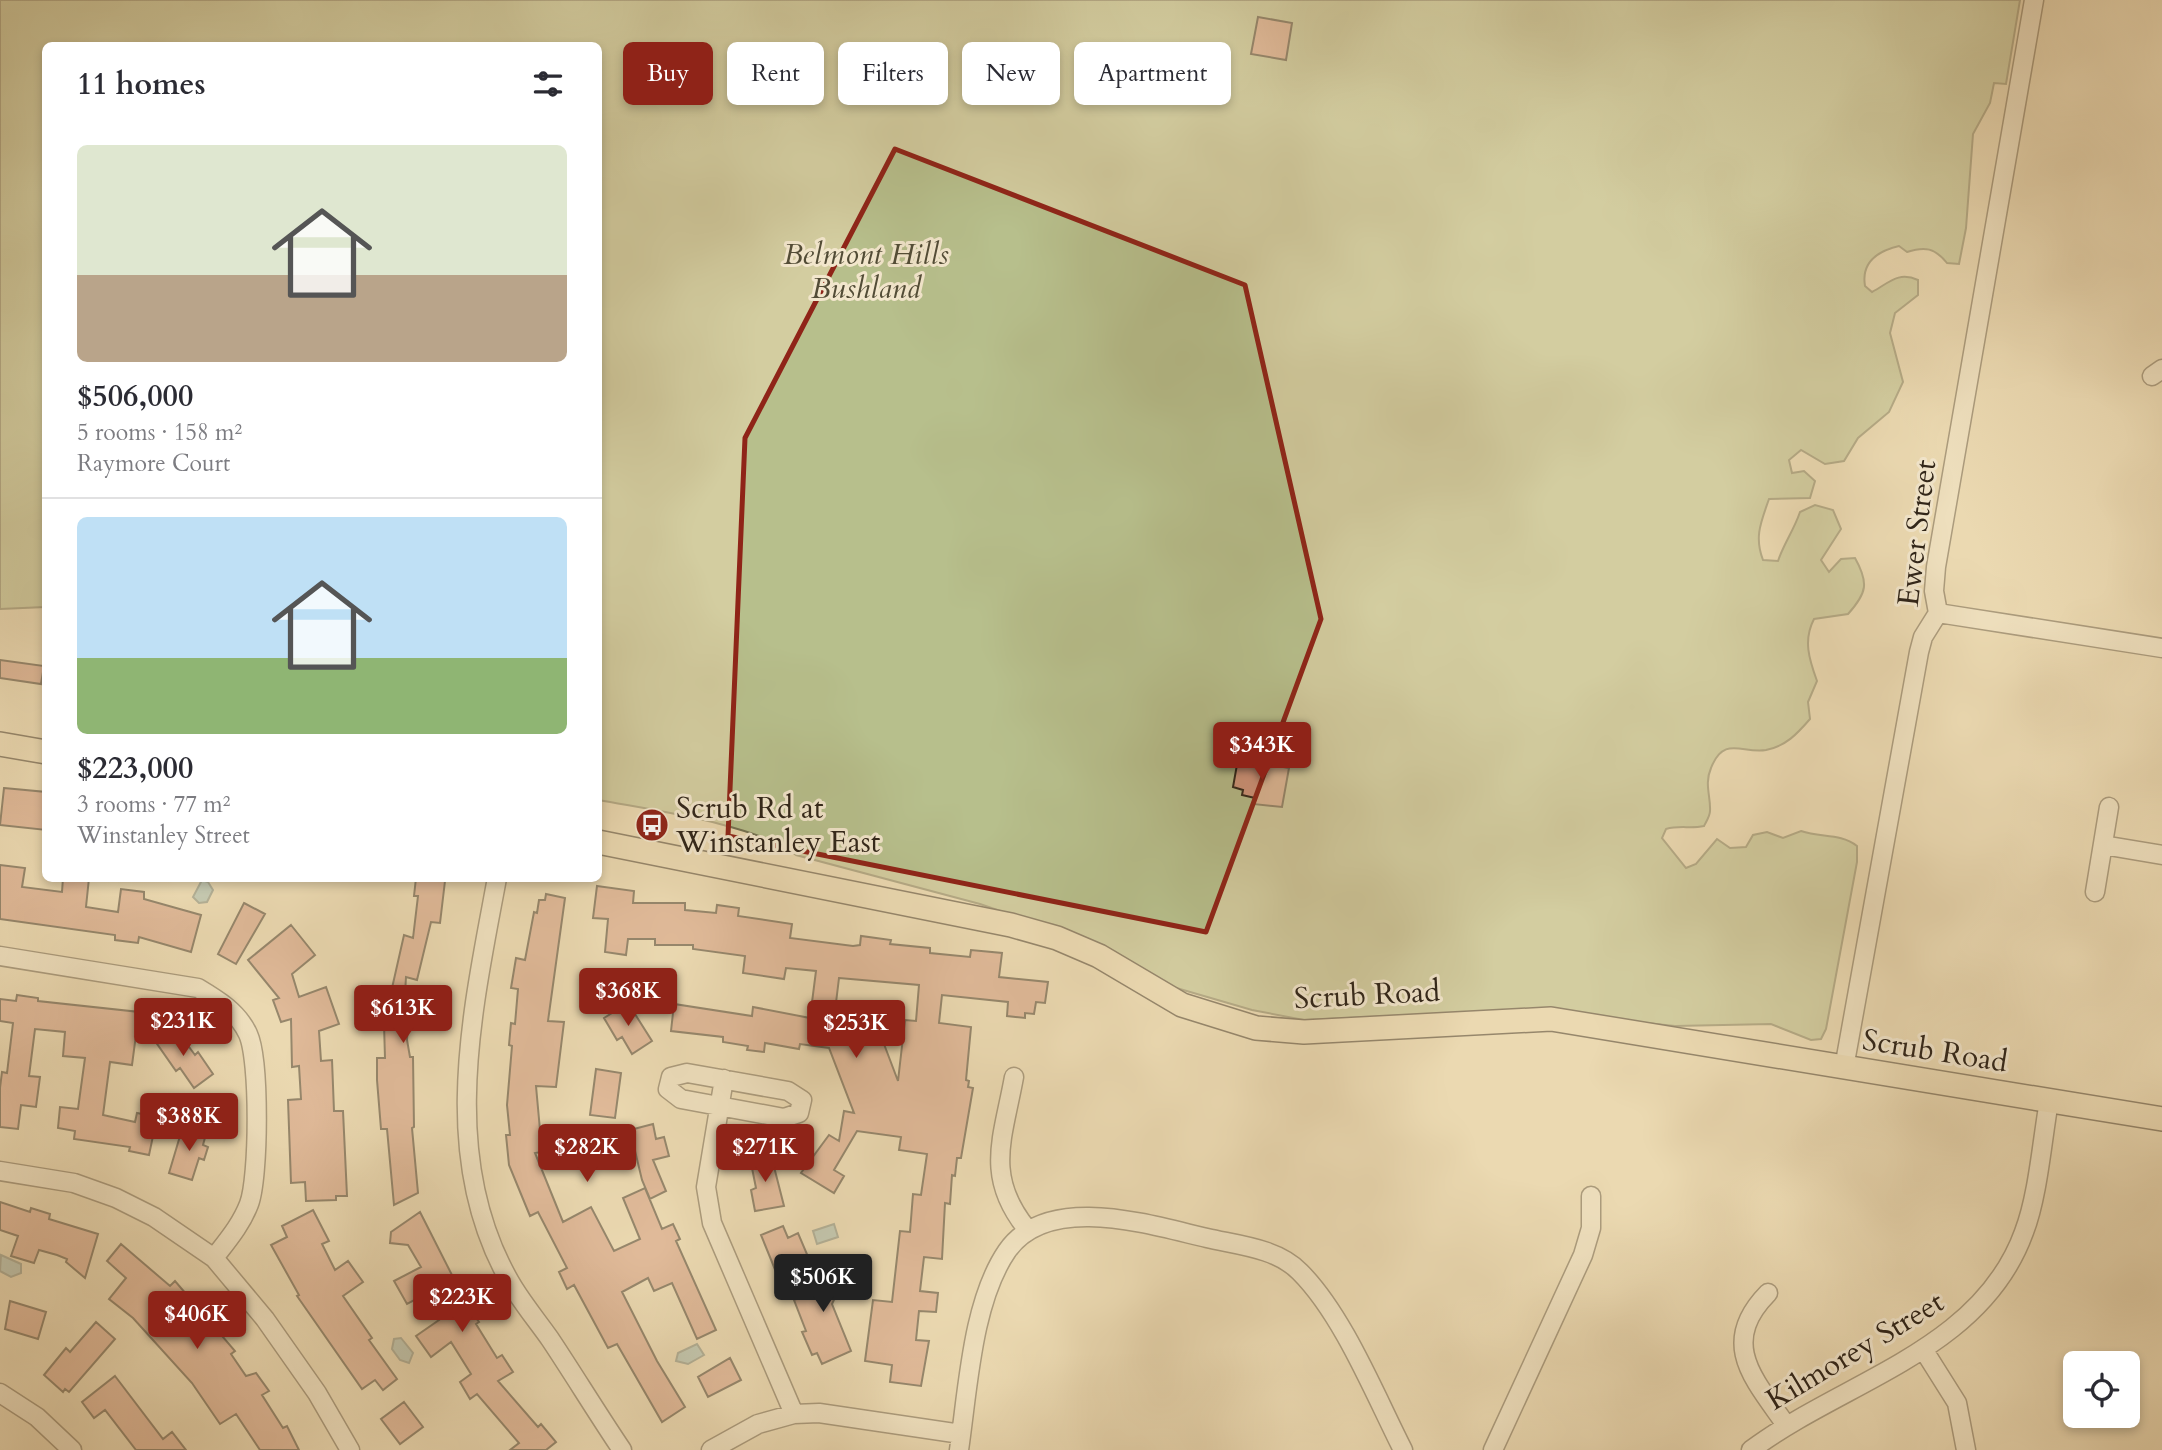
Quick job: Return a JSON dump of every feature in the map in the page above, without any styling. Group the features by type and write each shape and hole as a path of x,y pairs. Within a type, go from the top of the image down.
{"main road":[{"path":"0,744 42,751"},
{"name":"Scrub Road","path":"602,843 1046,935 1099,956 1182,1005 1256,1028 1304,1032 1551,1019 2162,1119"}],"street":[{"name":"Ewer Street","path":"1844,1068 1919,652 1923,637 1938,613 1934,592 1936,567 2034,0"},
{"path":"1938,613 2162,648"},
{"path":"2095,891 2109,807"},
{"path":"2103,845 2162,855"},
{"path":"496,882 470,1037 465,1097 470,1162 488,1230 512,1286 622,1450"},
{"path":"0,956 198,988 218,1000 236,1016 249,1036 254,1063 256,1171 245,1212 236,1230 214,1258"},
{"path":"687,1073 724,1079 788,1091 802,1100 799,1112 784,1118 719,1106 681,1099 668,1089 671,1077 687,1073"},
{"path":"1014,1077 1001,1150 999,1178 1011,1209 1027,1229"},
{"path":"724,1079 706,1187 712,1223 794,1414"},
{"name":"Kilmorey Street","path":"1751,1450 1786,1425 1923,1349 1960,1325 2004,1279 2025,1231 2031,1209 2049,1101"},
{"path":"0,1171 74,1184 117,1198 155,1217 214,1258 265,1319 317,1393 350,1450"},
{"path":"1493,1450 1583,1255 1591,1228 1591,1196"},
{"path":"711,1450 758,1424 794,1414 819,1413 960,1442 981,1315 992,1279 1008,1250 1027,1229 1090,1216 1123,1219 1272,1254 1289,1264 1318,1292 1403,1450"},
{"path":"1768,1293 1755,1306 1745,1326 1742,1350 1755,1380 1786,1425"},
{"path":"1923,1349 1957,1403 1966,1450"},
{"path":"0,1393 37,1417 72,1450"}],"highlighted area":[{"path":"895,149 1245,285 1321,619 1206,932 728,836 745,438"}],"green space":[{"name":"Belmont Hills Bushland","path":"0,0 2020,0 2006,84 1994,83 1990,103 1973,134 1966,228 1959,264 1947,263 1929,250 1907,252 1899,246 1878,255 1868,264 1866,270 1865,286 1872,292 1899,277 1918,280 1918,295 1895,313 1890,333 1903,382 1889,412 1858,438 1844,461 1825,464 1801,450 1789,460 1792,473 1804,471 1815,481 1810,498 1769,499 1761,522 1759,544 1763,560 1778,561 1800,512 1815,505 1833,510 1841,529 1821,560 1829,572 1841,559 1855,558 1864,581 1862,594 1848,614 1814,619 1808,650 1817,681 1808,702 1810,719 1791,739 1779,746 1757,751 1734,748 1722,752 1716,758 1709,774 1710,813 1704,826 1666,829 1662,838 1686,868 1696,864 1717,839 1730,848 1746,847 1753,835 1767,832 1783,838 1801,831 1837,837 1857,846 1857,862 1826,1029 1821,1039 1811,1040 1771,1024 1675,1026 1521,1010 1304,1020 1252,1010 1173,987 1084,940 980,904 796,855 778,844 730,827 602,801 602,42 42,42 42,607 0,609"}],"water":[{"path":"201,882 208,882 213,890 207,902 199,903 193,897"},
{"path":"834,1224 838,1237 817,1244 813,1231"},
{"path":"1,1255 21,1264 21,1273 11,1277 0,1271"},
{"path":"401,1338 413,1353 409,1363 400,1360 392,1349 394,1339"},
{"path":"697,1344 704,1355 688,1364 676,1361 678,1353"}],"building":[{"path":"1258,17 1292,23 1286,60 1251,54"},
{"path":"0,660 42,666 41,684 0,678"},
{"path":"1238,759 1289,768 1282,807 1253,804 1255,798 1242,795 1243,790 1233,787"},
{"path":"4,788 42,792 42,830 0,825"},
{"path":"0,865 25,868 22,887 62,892 63,882 89,882 86,907 118,912 121,889 144,892 144,899 201,915 191,952 139,937 138,943 115,940 115,935 0,919"},
{"path":"416,882 445,882 440,923 431,922 417,980 406,977 404,1011 409,1011 407,1040 410,1057 413,1057 412,1128 418,1193 394,1205 387,1129 381,1129 377,1080 377,1058 385,1058 384,1024 367,1023 368,996 390,997 404,935 413,938 418,896 414,896"},
{"path":"597,886 634,891 633,903 685,903 685,910 716,913 717,905 739,908 738,916 792,924 790,938 853,946 860,945 861,936 891,940 890,944 930,948 930,953 970,957 971,950 1002,953 999,977 1048,982 1045,1003 1036,1002 1034,1014 1025,1013 1025,1018 1007,1016 1008,1002 942,995 939,1023 971,1027 966,1080 969,1081 968,1087 973,1088 961,1158 957,1158 955,1176 952,1175 950,1204 945,1203 942,1259 924,1257 920,1291 938,1293 936,1312 919,1311 916,1340 929,1341 921,1386 890,1382 892,1365 865,1361 873,1300 892,1302 900,1231 910,1232 913,1194 921,1195 927,1154 899,1150 901,1137 857,1131 834,1170 844,1176 834,1193 801,1173 829,1135 839,1141 844,1111 854,1113 829,1048 800,1044 799,1049 765,1043 764,1052 723,1042 723,1037 671,1031 674,1004 752,1016 753,1007 810,1018 816,971 786,968 784,979 743,973 745,956 693,949 693,945 655,945 655,939 628,939 626,955 605,952 608,919 593,918","holes":["839,978 919,985 916,1021 905,1020 898,1081 879,1031 835,1011"]},
{"path":"546,894 565,898 548,1021 564,1022 556,1087 536,1086 542,1152 535,1153 563,1222 591,1207 614,1251 640,1239 623,1198 645,1188 662,1229 673,1224 680,1239 676,1241 716,1330 697,1339 672,1283 654,1291 648,1278 622,1292 657,1361 685,1407 662,1422 617,1344 608,1348 574,1285 567,1289 559,1272 567,1268 538,1212 530,1216 509,1165 506,1135 510,1135 507,1105 512,1046 509,1045 511,1023 515,1024 518,989 511,988 516,958 525,960 534,912 537,913 539,900 545,900"},
{"path":"244,903 265,914 236,964 218,954"},
{"path":"291,925 315,955 292,974 299,997 326,987 339,1024 319,1031 321,1061 332,1060 334,1111 343,1111 347,1196 336,1196 336,1200 306,1201 305,1182 291,1183 288,1100 301,1099 299,1066 292,1067 291,1019 281,1022 273,1000 279,998 248,960"},
{"path":"17,995 38,998 38,1001 139,1012 132,1065 110,1062 103,1115 135,1122 137,1113 157,1117 149,1155 129,1151 130,1147 74,1139 75,1131 58,1128 60,1107 78,1109 85,1058 63,1056 65,1032 35,1029 29,1076 40,1077 36,1107 21,1105 18,1129 0,1127 2,1072 7,1073 13,1023 0,1021 0,999 16,1001"},
{"path":"628,1003 652,1041 632,1054 622,1037 617,1040 604,1018"},
{"path":"146,1028 175,1039 178,1032 195,1055 198,1052 213,1074 194,1088 180,1068 176,1071"},
{"path":"596,1069 621,1073 615,1118 590,1115"},
{"path":"653,1124 656,1139 664,1137 669,1156 653,1160 666,1191 650,1199 642,1180 630,1130"},
{"path":"183,1126 206,1134 203,1145 208,1147 204,1160 199,1158 192,1180 169,1173"},
{"path":"771,1155 784,1206 755,1211 751,1190 756,1188 750,1158"},
{"path":"0,1202 30,1212 31,1208 50,1214 49,1219 98,1234 85,1278 66,1262 67,1259 57,1255 39,1250 34,1263 11,1256 18,1236 0,1230"},
{"path":"313,1210 329,1241 322,1244 335,1270 348,1261 363,1282 343,1296 372,1338 369,1340 397,1379 383,1390 375,1380 362,1389 297,1296 299,1295 271,1245 287,1237 282,1226"},
{"path":"420,1212 455,1281 451,1283 479,1322 476,1324 497,1358 502,1355 513,1372 498,1381 538,1427 541,1424 556,1442 546,1450 510,1450 519,1443 477,1394 470,1399 460,1382 471,1374 451,1342 431,1357 416,1336 439,1320 422,1296 407,1304 394,1281 421,1267 408,1245 390,1243 391,1232"},
{"path":"783,1226 788,1238 798,1233 809,1259 776,1272 761,1235"},
{"path":"121,1244 170,1286 175,1281 235,1351 231,1354 246,1376 256,1373 269,1391 262,1395 283,1428 287,1426 299,1450 260,1450 236,1414 220,1424 192,1383 133,1318 109,1299 126,1278 107,1261"},
{"path":"827,1257 846,1274 832,1304 851,1351 822,1364 817,1353 812,1355 802,1332 806,1331 794,1300 811,1293 808,1283"},
{"path":"10,1301 46,1312 38,1339 5,1329"},
{"path":"96,1322 115,1339 69,1392 65,1389 63,1392 44,1375 66,1348 70,1352"},
{"path":"730,1358 741,1380 708,1397 698,1377"},
{"path":"115,1376 163,1439 172,1432 186,1450 136,1450 105,1410 94,1418 82,1402"},
{"path":"404,1402 423,1427 400,1444 381,1419"}],"place":[{"name":"Scrub Rd at Winstanley East","path":"652,825"}]}
